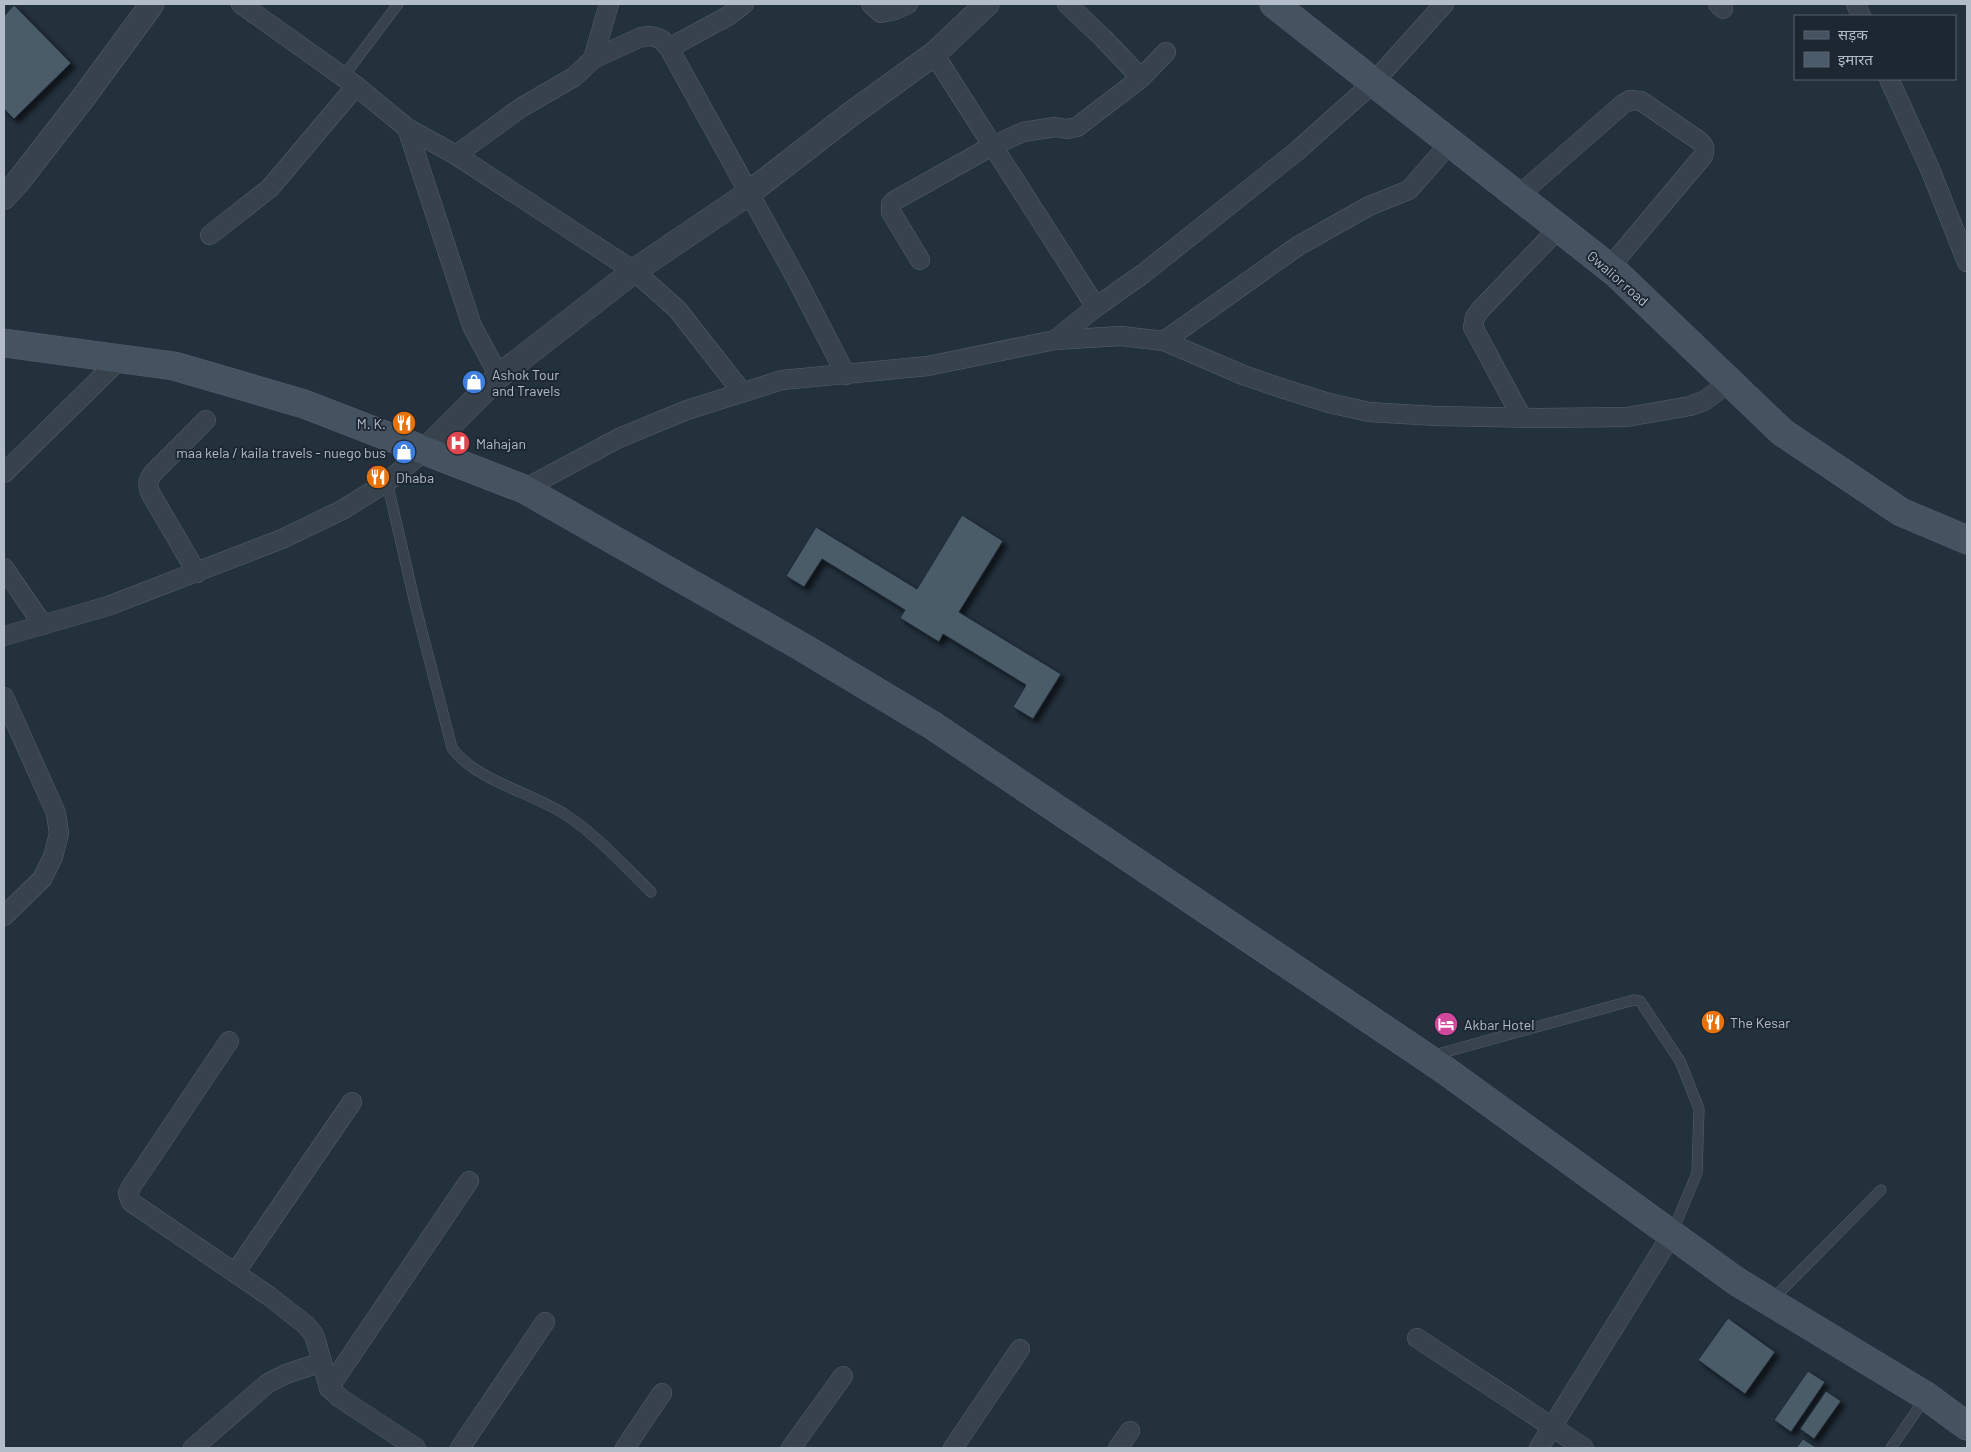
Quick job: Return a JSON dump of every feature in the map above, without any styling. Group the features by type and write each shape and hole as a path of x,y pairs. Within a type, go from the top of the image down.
{"main road":[{"name":"Gwalior road","path":"1274,4 1609,268 1782,432 1901,512 1967,540"},
{"path":"4,343 174,366 304,404 524,489 793,642 932,725 1426,1058 1736,1281 1926,1396 1967,1426"}],"street":[{"path":"4,197 83,98 152,4"},
{"path":"241,4 349,82 407,128 456,155 634,271 677,308 742,392"},
{"path":"593,59 609,4"},
{"path":"669,48 728,16 744,4"},
{"path":"871,4 881,13 895,10 908,4"},
{"path":"4,636 108,606 282,539 334,514 387,482 425,450 499,376 634,271 749,193 851,114 934,54 987,4"},
{"path":"1066,4 1103,38 1141,78"},
{"path":"1055,340 1096,307 1144,273 1275,169 1373,83 1444,4"},
{"path":"456,155 522,107 574,77 593,59 641,36 661,39 669,48 749,193 846,375"},
{"path":"920,260 891,212 891,204 921,185 992,146 1023,132 1055,127 1067,129 1078,126 1141,78 1166,52"},
{"path":"934,54 1096,307"},
{"path":"1889,80 1930,169 1967,262"},
{"path":"210,235 270,188 349,82"},
{"path":"1518,196 1623,104 1630,100 1641,101 1698,140 1704,145 1705,151 1703,156 1609,268"},
{"path":"407,128 472,326 499,376"},
{"path":"1164,341 1298,246 1369,206 1409,190 1450,143"},
{"path":"1522,418 1472,327 1475,317 1481,309 1559,228"},
{"path":"524,489 619,438 687,410 788,378 846,375 928,366 1055,340 1121,336 1164,341 1243,375 1329,403 1369,412 1522,418 1627,417 1690,406 1704,401 1730,382"},
{"path":"4,472 120,359"},
{"path":"197,572 148,489 148,480 206,420"},
{"path":"4,568 43,625"},
{"path":"4,698 56,813 59,834 53,857 42,879 4,916"},
{"path":"229,1041 128,1193 131,1202 269,1296 306,1325 314,1335 329,1388 340,1398 416,1448"},
{"path":"235,1273 352,1102"},
{"path":"329,1388 469,1181"},
{"path":"1539,1448 1672,1234"},
{"path":"460,1448 545,1322"},
{"path":"1417,1338 1584,1448"},
{"path":"953,1448 1020,1349"},
{"path":"193,1448 268,1383 286,1374 322,1362"},
{"path":"791,1448 843,1376"},
{"path":"626,1448 662,1393"},
{"path":"1118,1448 1130,1432"}],"lane":[{"path":"349,82 398,4"},
{"path":"387,482 416,612 452,748 466,762 491,777 554,808 576,822 651,892"},
{"path":"1426,1058 1634,1000 1640,1001 1680,1061 1699,1109 1697,1173 1672,1234"},
{"path":"1770,1302 1881,1190"},
{"path":"1891,1448 1926,1396"}],"building":[{"path":"14,5 71,63 14,119 4,109 4,16"},
{"path":"962,515 1003,541 959,612 1061,674 1033,719 1013,707 1026,685 943,634 939,642 900,618 905,610 822,559 804,587 786,576 816,527 917,589"},
{"path":"1728,1318 1775,1352 1745,1394 1698,1360"},
{"path":"1808,1371 1825,1382 1791,1432 1774,1420"},
{"path":"1826,1391 1841,1401 1814,1439 1800,1429"},
{"path":"1803,1439 1817,1448 1796,1448"}],"place":[{"name":"Ashok Tour and Travels","path":"474,382"},
{"name":"M. K.","path":"404,423"},
{"name":"Mahajan","path":"458,443"},
{"name":"maa kela / kaila travels - nuego bus","path":"404,452"},
{"name":"Dhaba","path":"378,477"},
{"name":"The Kesar","path":"1713,1022"},
{"name":"Akbar Hotel","path":"1446,1024"}]}
